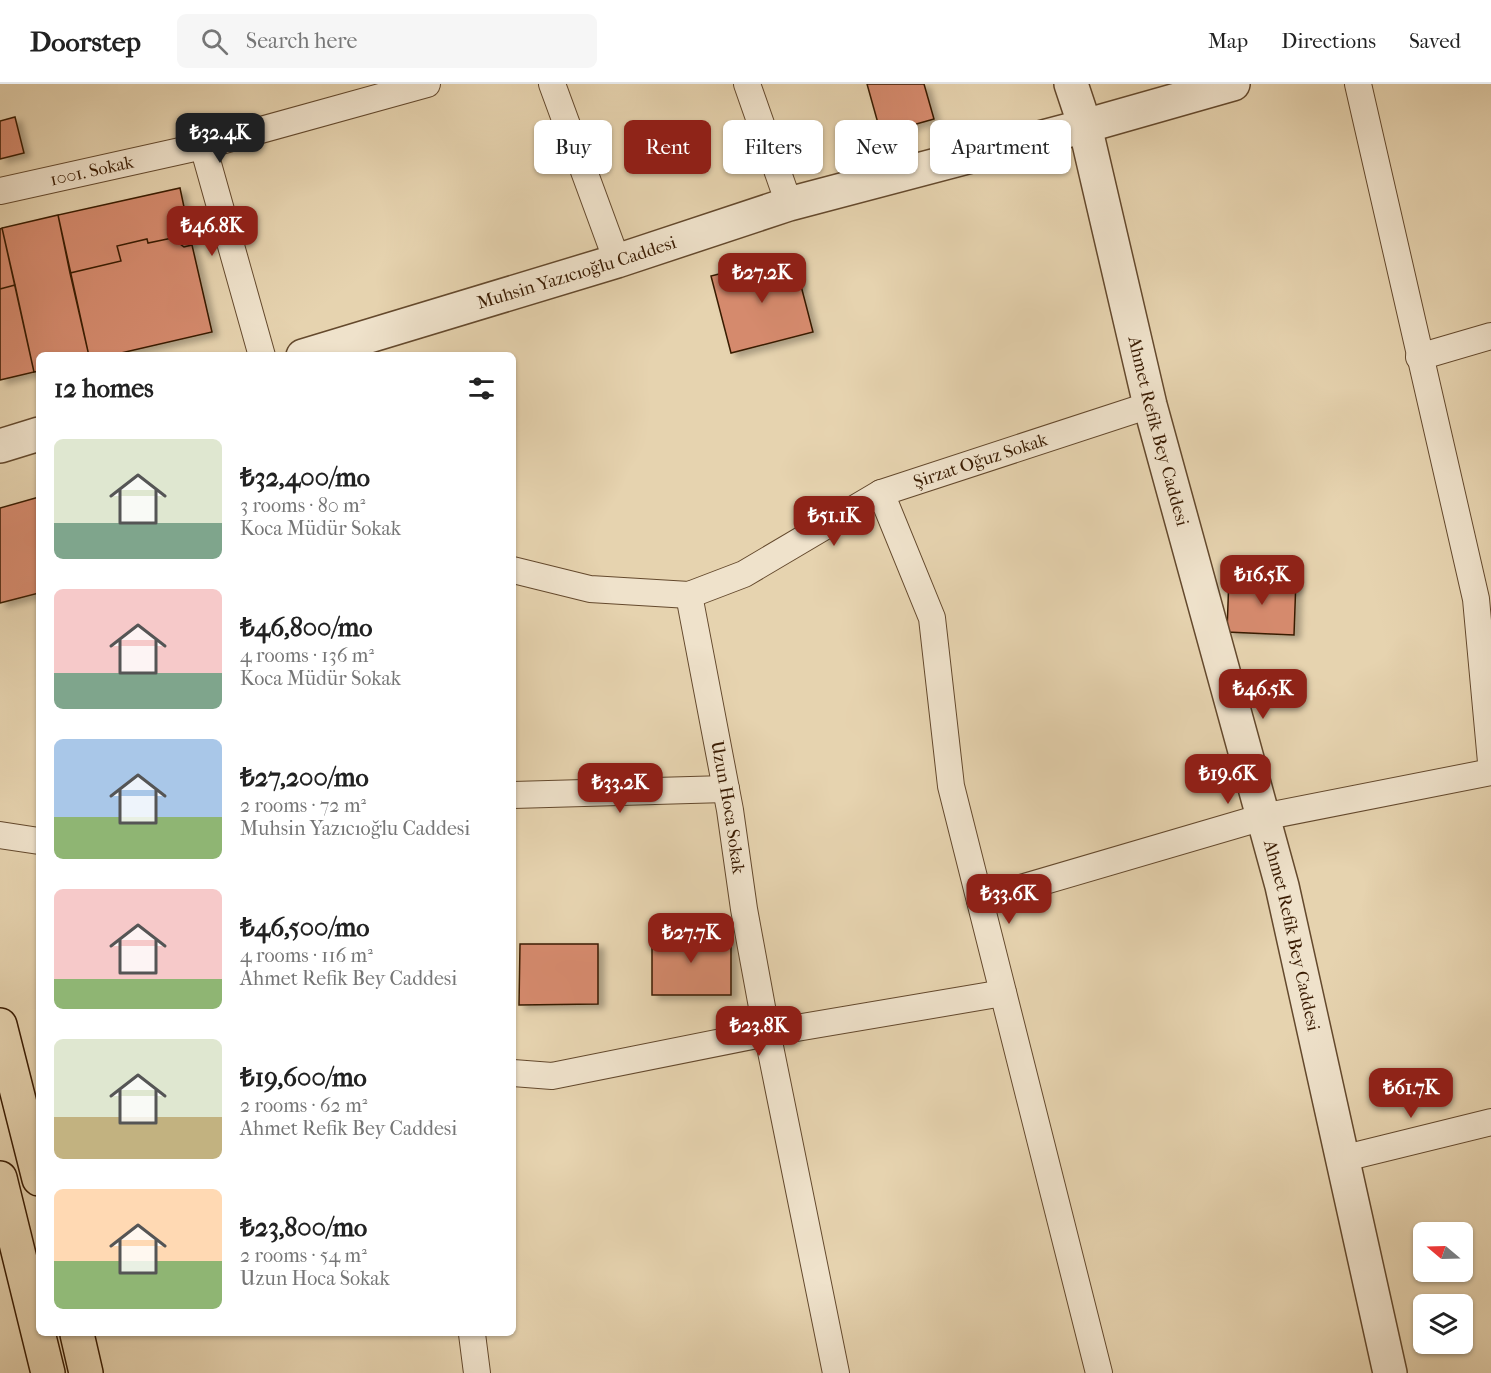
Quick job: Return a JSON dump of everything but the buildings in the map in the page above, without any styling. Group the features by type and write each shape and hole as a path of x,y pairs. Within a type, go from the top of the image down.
{"main road":[{"path":"0,1025 33,1128 36,1154"},
{"path":"0,1178 36,1324"},
{"path":"39,1336 48,1373"},
{"path":"77,1336 86,1373"}],"street":[{"name":"1001. Sokak","path":"0,191 203,146 427,84"},
{"path":"552,84 617,261"},
{"path":"747,84 789,204"},
{"name":"Ahmet Refik Bey Caddesi","path":"1071,84 1085,126 1149,405 1282,886 1390,1373"},
{"name":"Muhsin Yazıcıoğlu Caddesi","path":"316,352 617,261 789,204 1085,126 1233,84"},
{"path":"1358,84 1476,599 1491,762"},
{"path":"203,146 261,352"},
{"path":"1419,357 1491,336"},
{"name":"Şirzat Oğuz Sokak","path":"516,571 590,588 689,595 744,574 881,494 1149,405"},
{"path":"0,446 36,435"},
{"path":"881,494 932,618 951,786 1099,1373"},
{"name":"Uzun Hoca Sokak","path":"689,595 726,789 744,909 767,1033 836,1373"},
{"path":"980,900 1263,817 1491,772"},
{"path":"516,795 726,789"},
{"path":"0,835 36,841"},
{"path":"516,1073 552,1076 767,1033 1004,993"},
{"path":"1341,1159 1491,1122"},
{"path":"472,1336 477,1373"}]}
